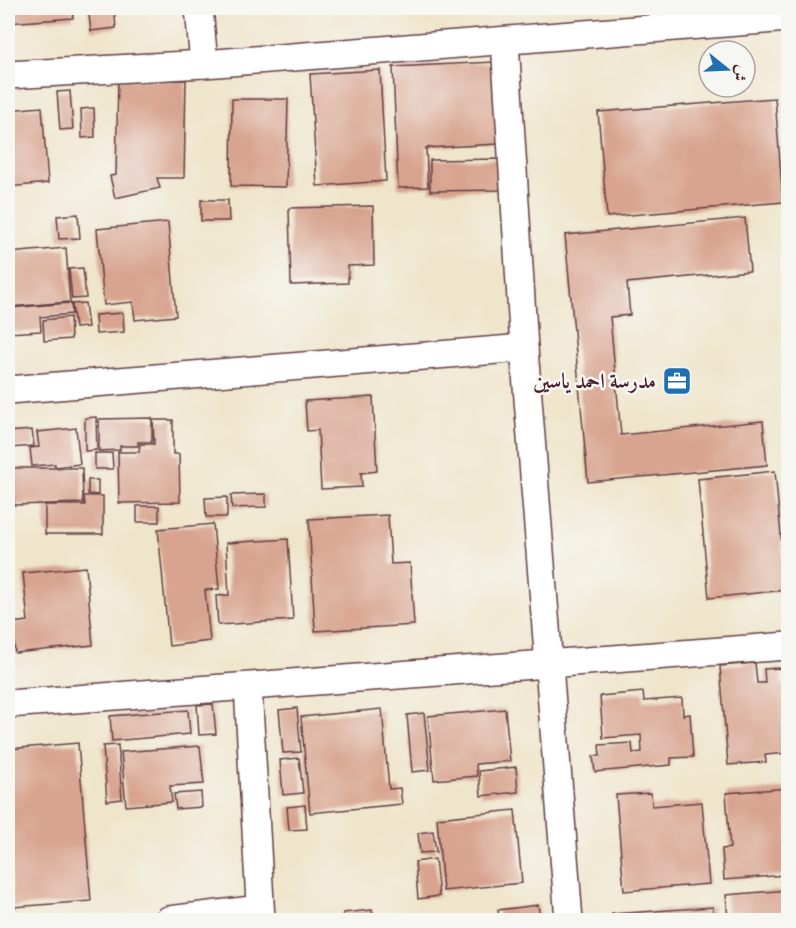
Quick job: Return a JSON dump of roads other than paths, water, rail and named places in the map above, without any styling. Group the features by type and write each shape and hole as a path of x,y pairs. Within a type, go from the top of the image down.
{"street":[{"path":"199,8 204,64"},
{"path":"8,75 204,64 789,18"},
{"path":"505,41 524,348 569,921"},
{"path":"8,390 524,348"},
{"path":"8,704 789,646"},
{"path":"169,921 260,915 248,687"}],"place":[{"name":"مدرسة احمد ياسين","path":"677,381"}]}
